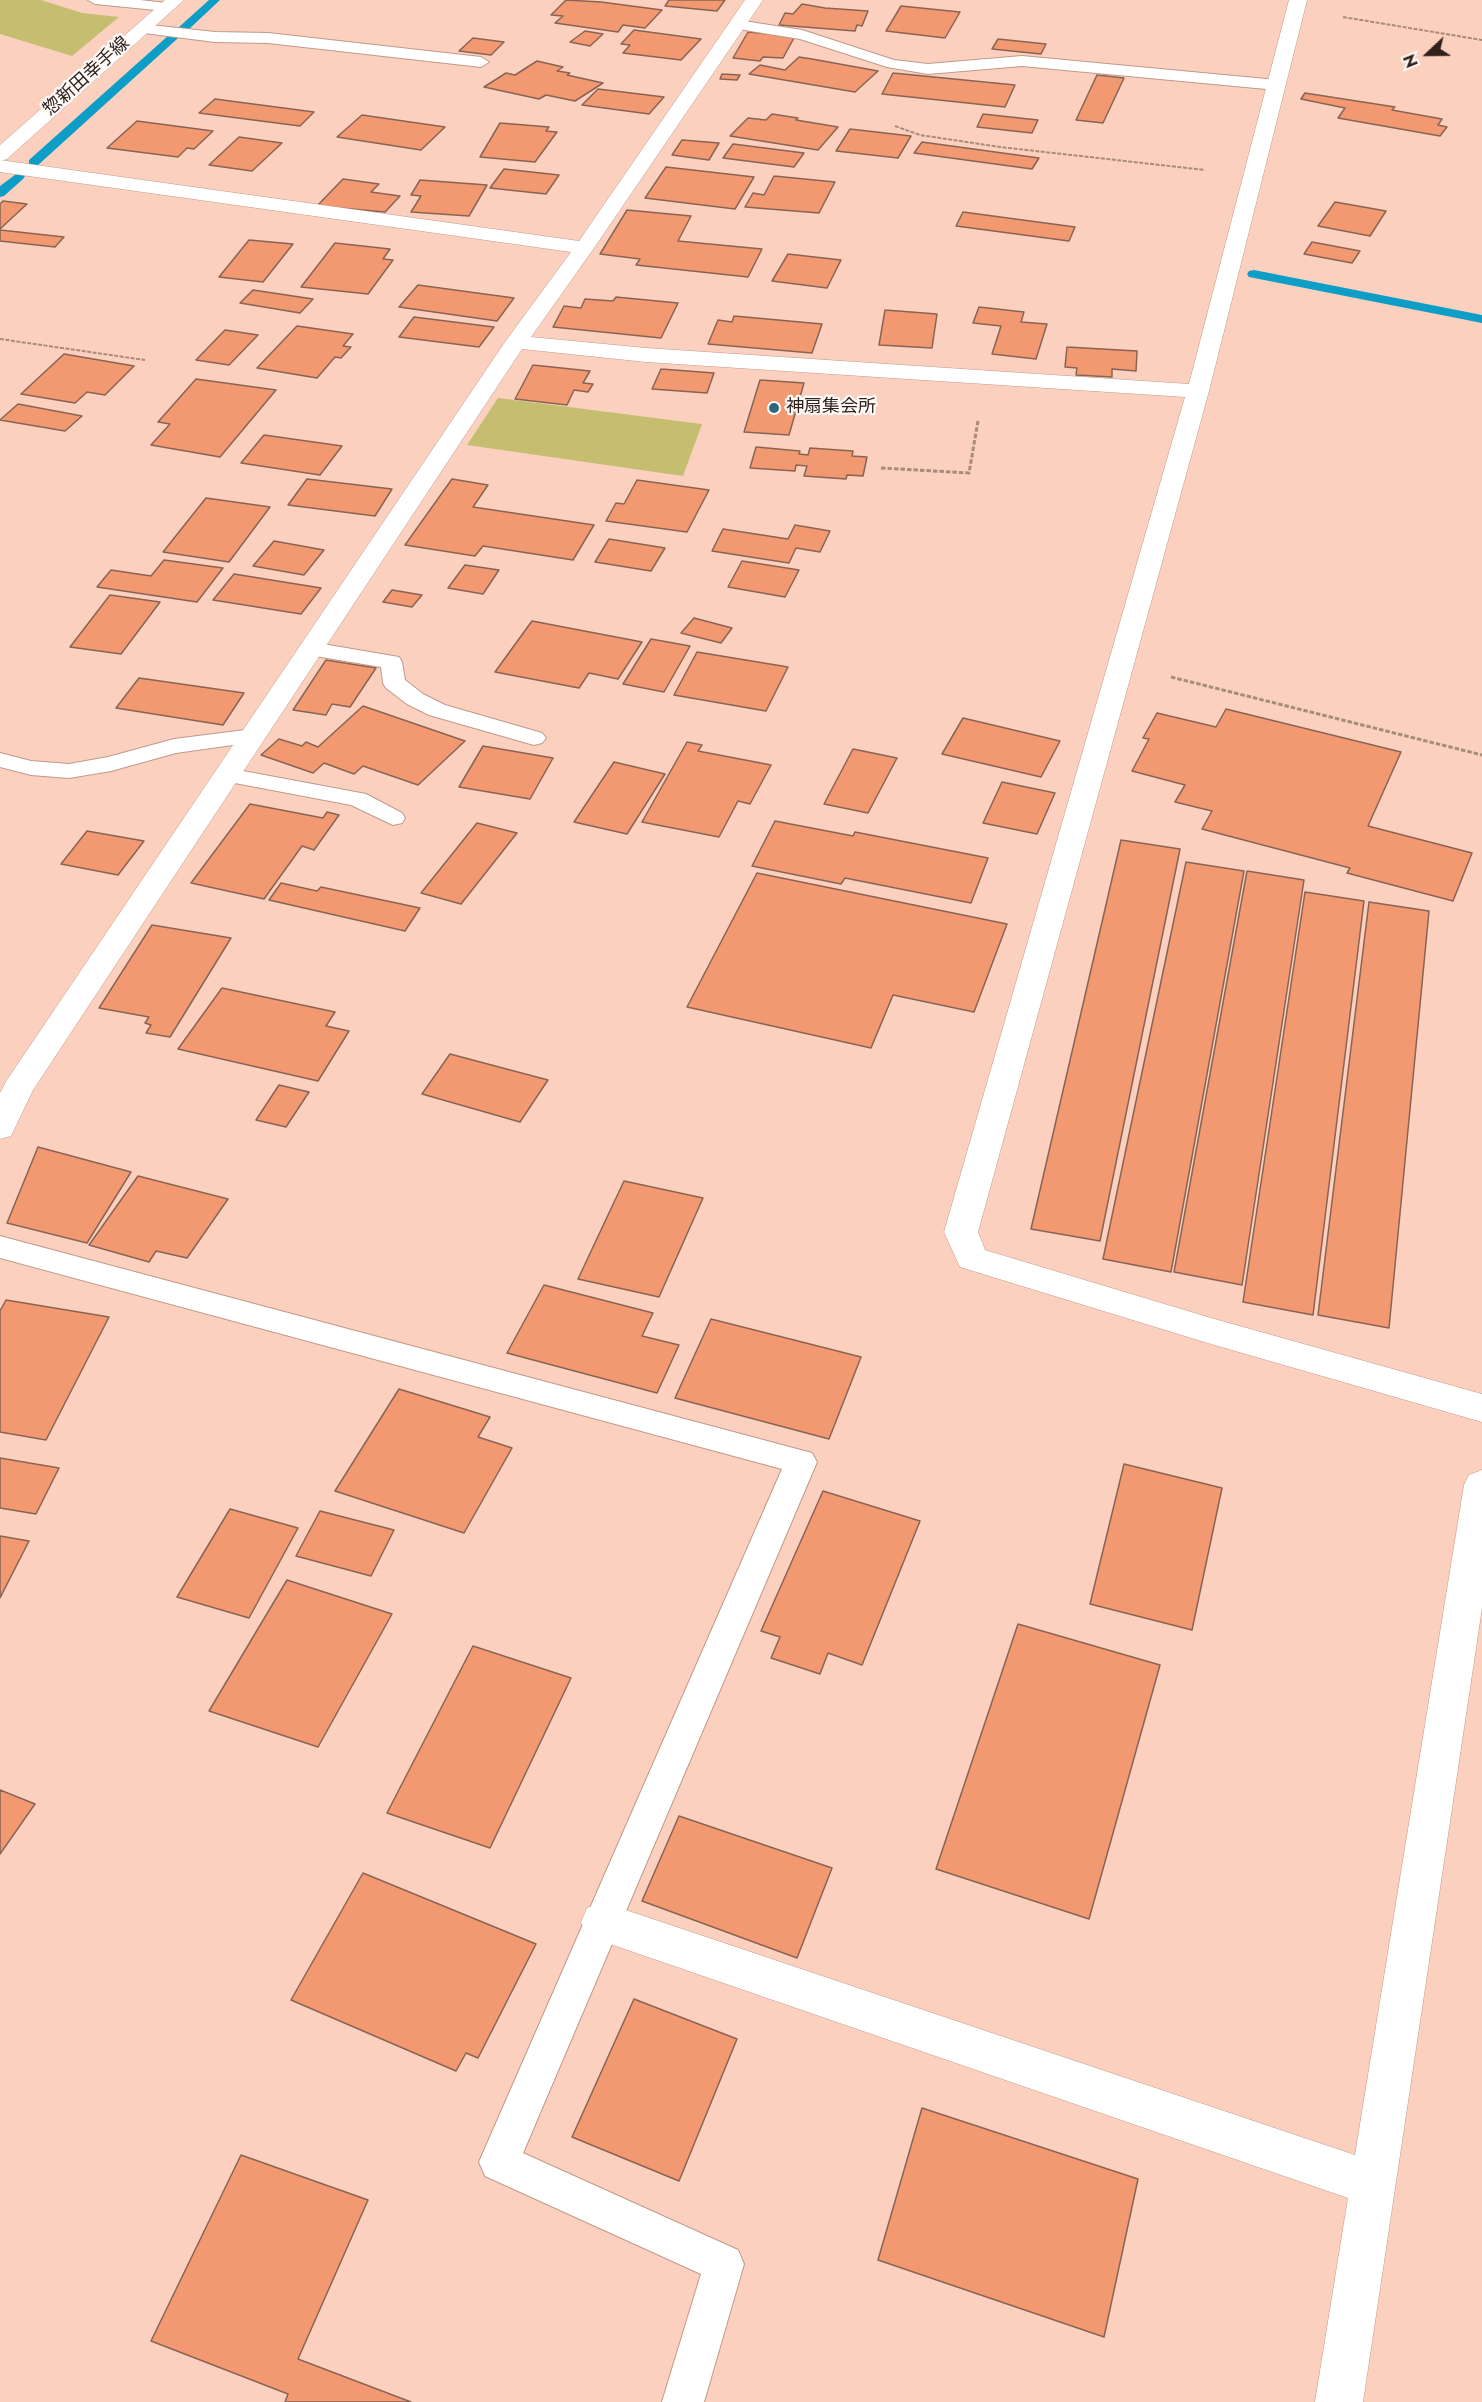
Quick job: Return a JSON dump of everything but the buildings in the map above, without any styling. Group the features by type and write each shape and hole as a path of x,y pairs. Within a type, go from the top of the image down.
{"street":[{"path":"0,1128 18,1088 516,342 584,248 754,0"},
{"name":"惣新田幸手線","path":"0,155 171,4"},
{"path":"1297,4 1198,391 961,1232 972,1258 1210,1331 1482,1408"},
{"path":"0,166 584,248"},
{"path":"516,342 658,356 1198,391"},
{"path":"1340,2402 1482,1485"},
{"path":"602,1922 1373,2184"}],"lane":[{"path":"95,0 171,4"},
{"path":"737,25 802,35 892,64 928,69 1022,61 1276,85"},
{"path":"141,29 215,37 268,38 481,62"},
{"path":"311,649 391,662 394,684 415,699 437,710 534,738"},
{"path":"0,760 31,768 69,771 111,764 174,746 253,736"},
{"path":"227,775 358,799 393,818"},
{"path":"0,1247 171,1291 801,1462 499,2162 724,2264 683,2402"}],"path":[{"path":"1297,4 1482,40"},
{"path":"895,126 921,135 1000,147 1253,175"},
{"path":"0,339 145,360"},
{"path":"881,468 969,473 986,377"},
{"path":"1122,665 1482,755"}],"shaded area":[{"path":"0,0 41,0 82,13 119,17 72,56 0,34"},
{"path":"498,398 702,424 683,476 467,445"}],"waterway":[{"path":"183,29 215,0"},
{"path":"33,163 173,37"},
{"path":"0,193 19,176"},
{"path":"1254,274 1482,319"}],"place":[{"name":"神扇集会所","path":"774,408"}]}
